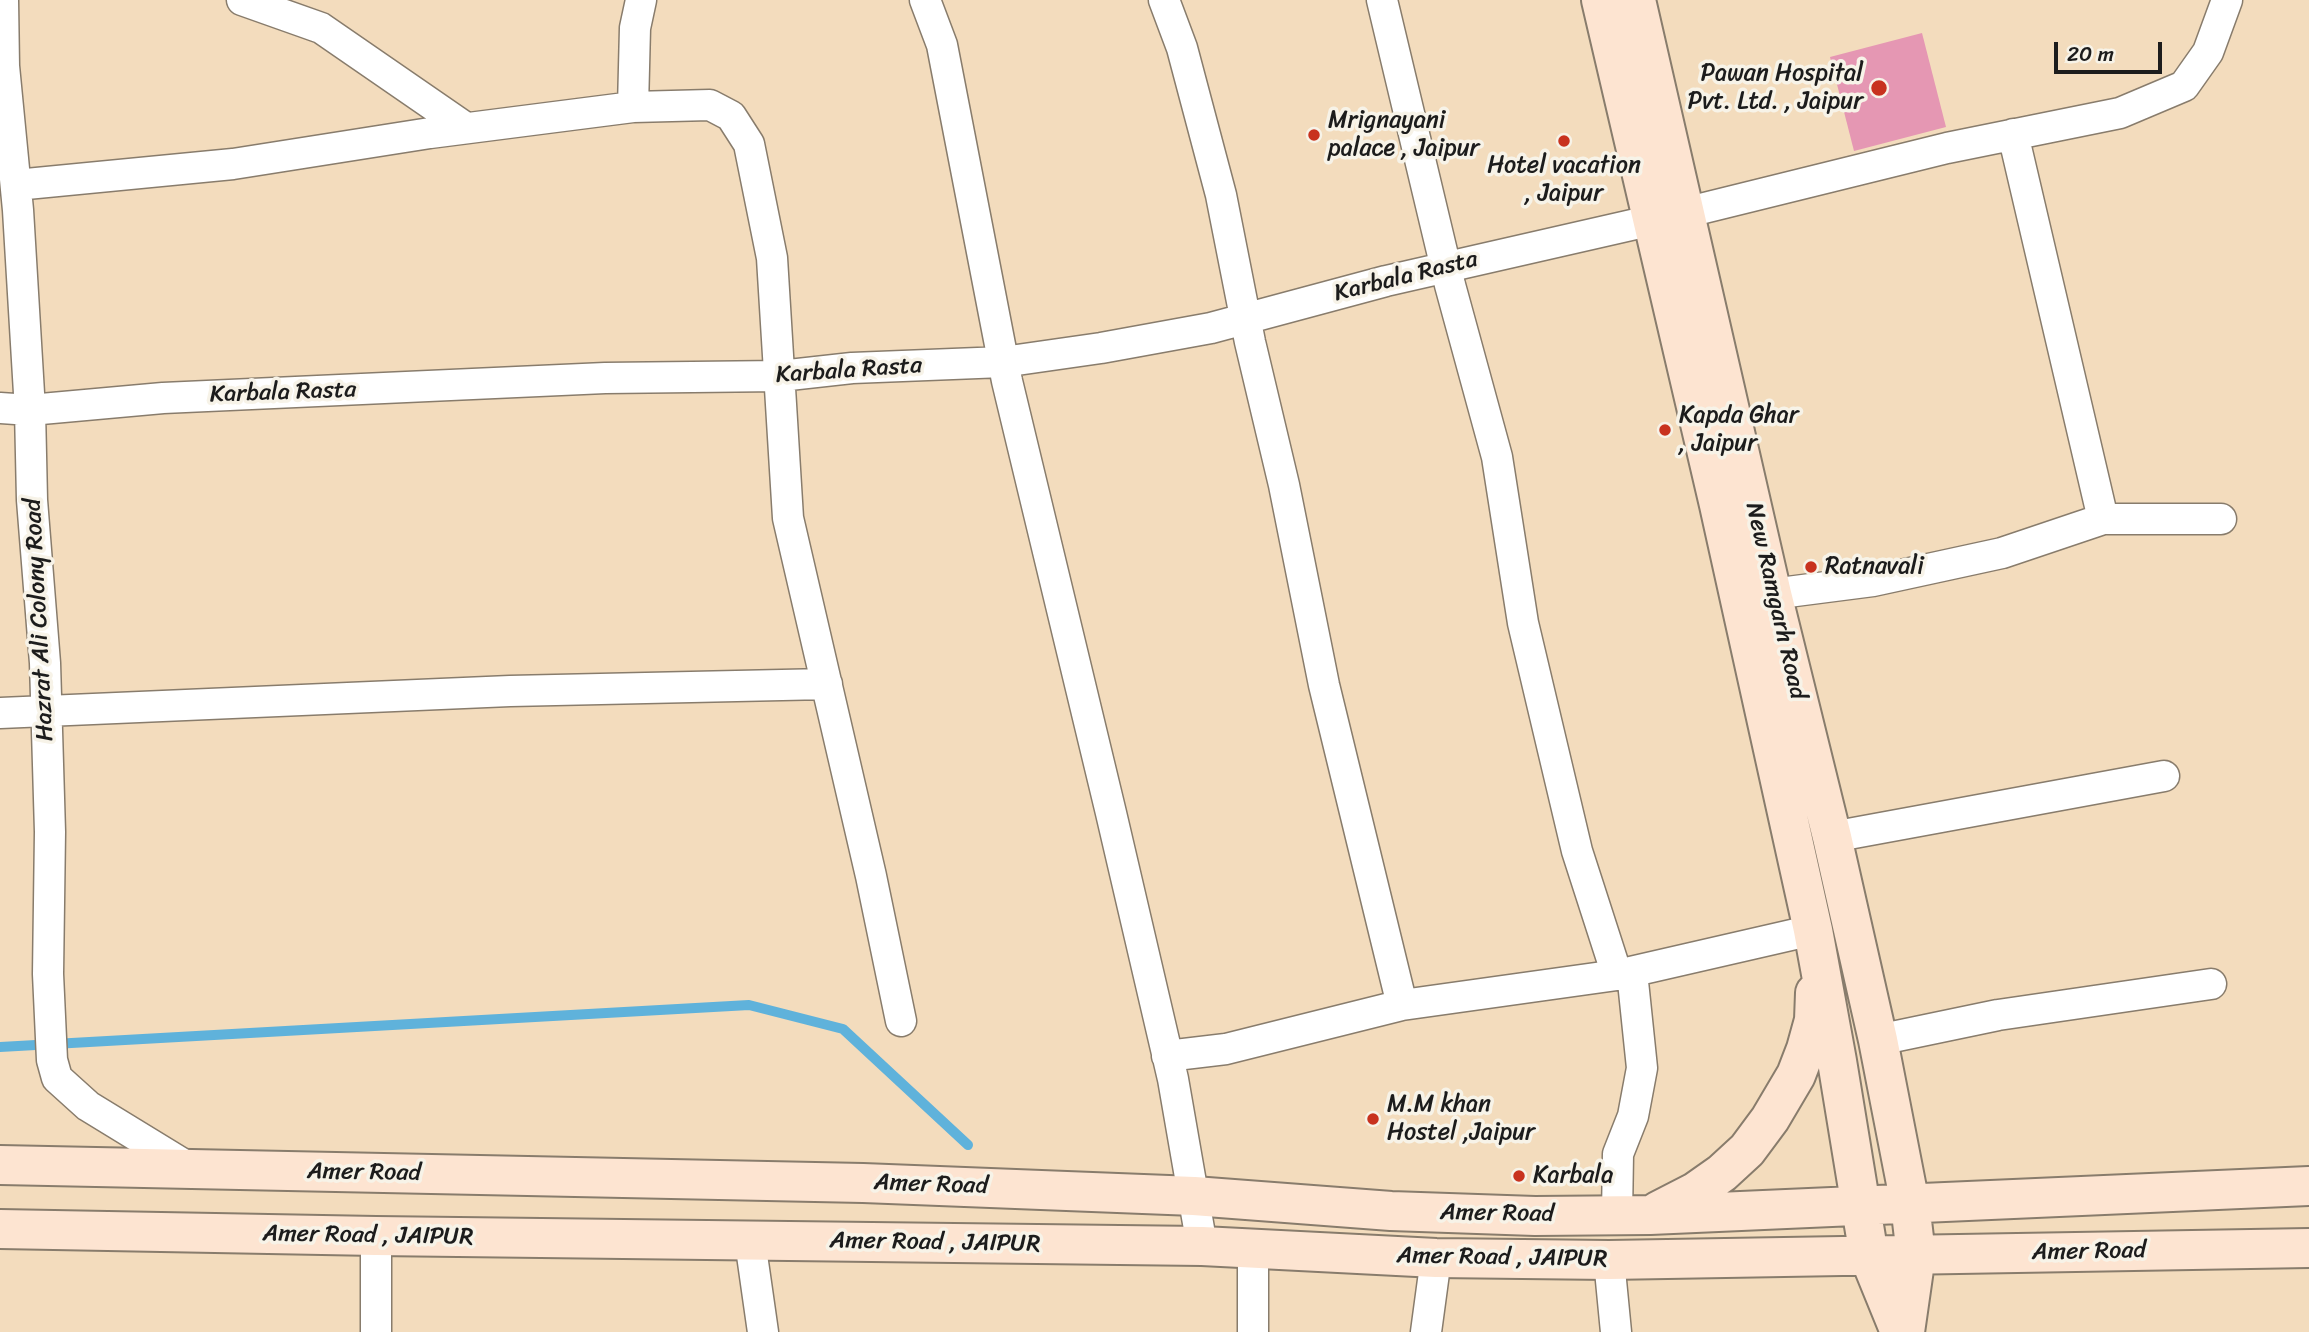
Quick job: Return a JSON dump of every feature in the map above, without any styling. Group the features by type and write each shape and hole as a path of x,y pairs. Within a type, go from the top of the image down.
{"main road":[{"name":"New Ramgarh Road","path":"1601,0 1669,217 1772,594 1832,837 1878,1040 1910,1204 1916,1255 1902,1332"},
{"name":"New Ramgarh Road","path":"1636,0 1669,217 1720,505 1813,930 1869,1256 1902,1332"},
{"path":"1634,1215 1695,1192 1747,1150 1770,1119 1796,1075 1814,1020 1816,980 1813,930"},
{"name":"Amer Road","path":"0,1165 849,1182 1194,1195 1391,1211 1535,1216 1862,1206"},
{"path":"1862,1206 2309,1186"},
{"name":"Amer Road , JAIPUR","path":"0,1229 1202,1246 1436,1258 1609,1260 1869,1256"},
{"name":"Amer Road","path":"1869,1256 2309,1248"}],"street":[{"name":"Hazrat Ali Colony Road","path":"3,0 10,170 30,410 32,500 45,663 50,832 48,974 52,1060 57,1077 88,1106 191,1169"},
{"path":"242,0 321,28 466,128"},
{"path":"633,107 635,28 641,0"},
{"path":"925,0 942,45 1003,362 1167,1056 1202,1246"},
{"path":"1164,0 1182,48 1221,195 1324,685 1402,1005"},
{"path":"1382,0 1446,267 1497,457 1523,623 1577,851 1624,973 1642,1068 1633,1116 1618,1154 1634,1215"},
{"name":"Karbala Rasta","path":"0,408 30,410 163,398 604,378 780,376 852,368 1003,362 1115,346 1211,328 1446,267 1669,217 1909,157 2120,113 2184,86 2207,52 2227,0"},
{"path":"10,170 233,164 466,128 633,107 710,105 732,116 749,145 772,258 788,518 871,876 901,1021"},
{"path":"2012,134 2103,519"},
{"path":"1772,594 1873,581 2002,553 2103,519 2221,519"},
{"path":"0,713 510,691 827,684"},
{"path":"1832,837 2164,776"},
{"path":"1167,1056 1226,1049 1402,1005 1624,973 1813,930"},
{"path":"1878,1040 1998,1015 2211,984"},
{"path":"376,1236 376,1332"},
{"path":"751,1241 763,1332"},
{"path":"1253,1248 1253,1332"},
{"path":"1426,1332 1436,1258"},
{"path":"1609,1260 1616,1332"}],"building":[{"path":"1922,33 1946,127 1854,151 1830,57"}],"waterway":[{"path":"0,1047 749,1005 843,1029 968,1145"}],"place":[{"name":"Pawan Hospital Pvt. Ltd. , Jaipur","path":"1879,88"},
{"name":"Mrignayani palace , Jaipur","path":"1314,135"},
{"name":"Hotel vacation , Jaipur","path":"1564,141"},
{"name":"Kapda Ghar , Jaipur","path":"1665,430"},
{"name":"Ratnavali","path":"1811,567"},
{"name":"M.M khan Hostel ,Jaipur","path":"1373,1119"},
{"name":"Karbala","path":"1519,1176"}]}
